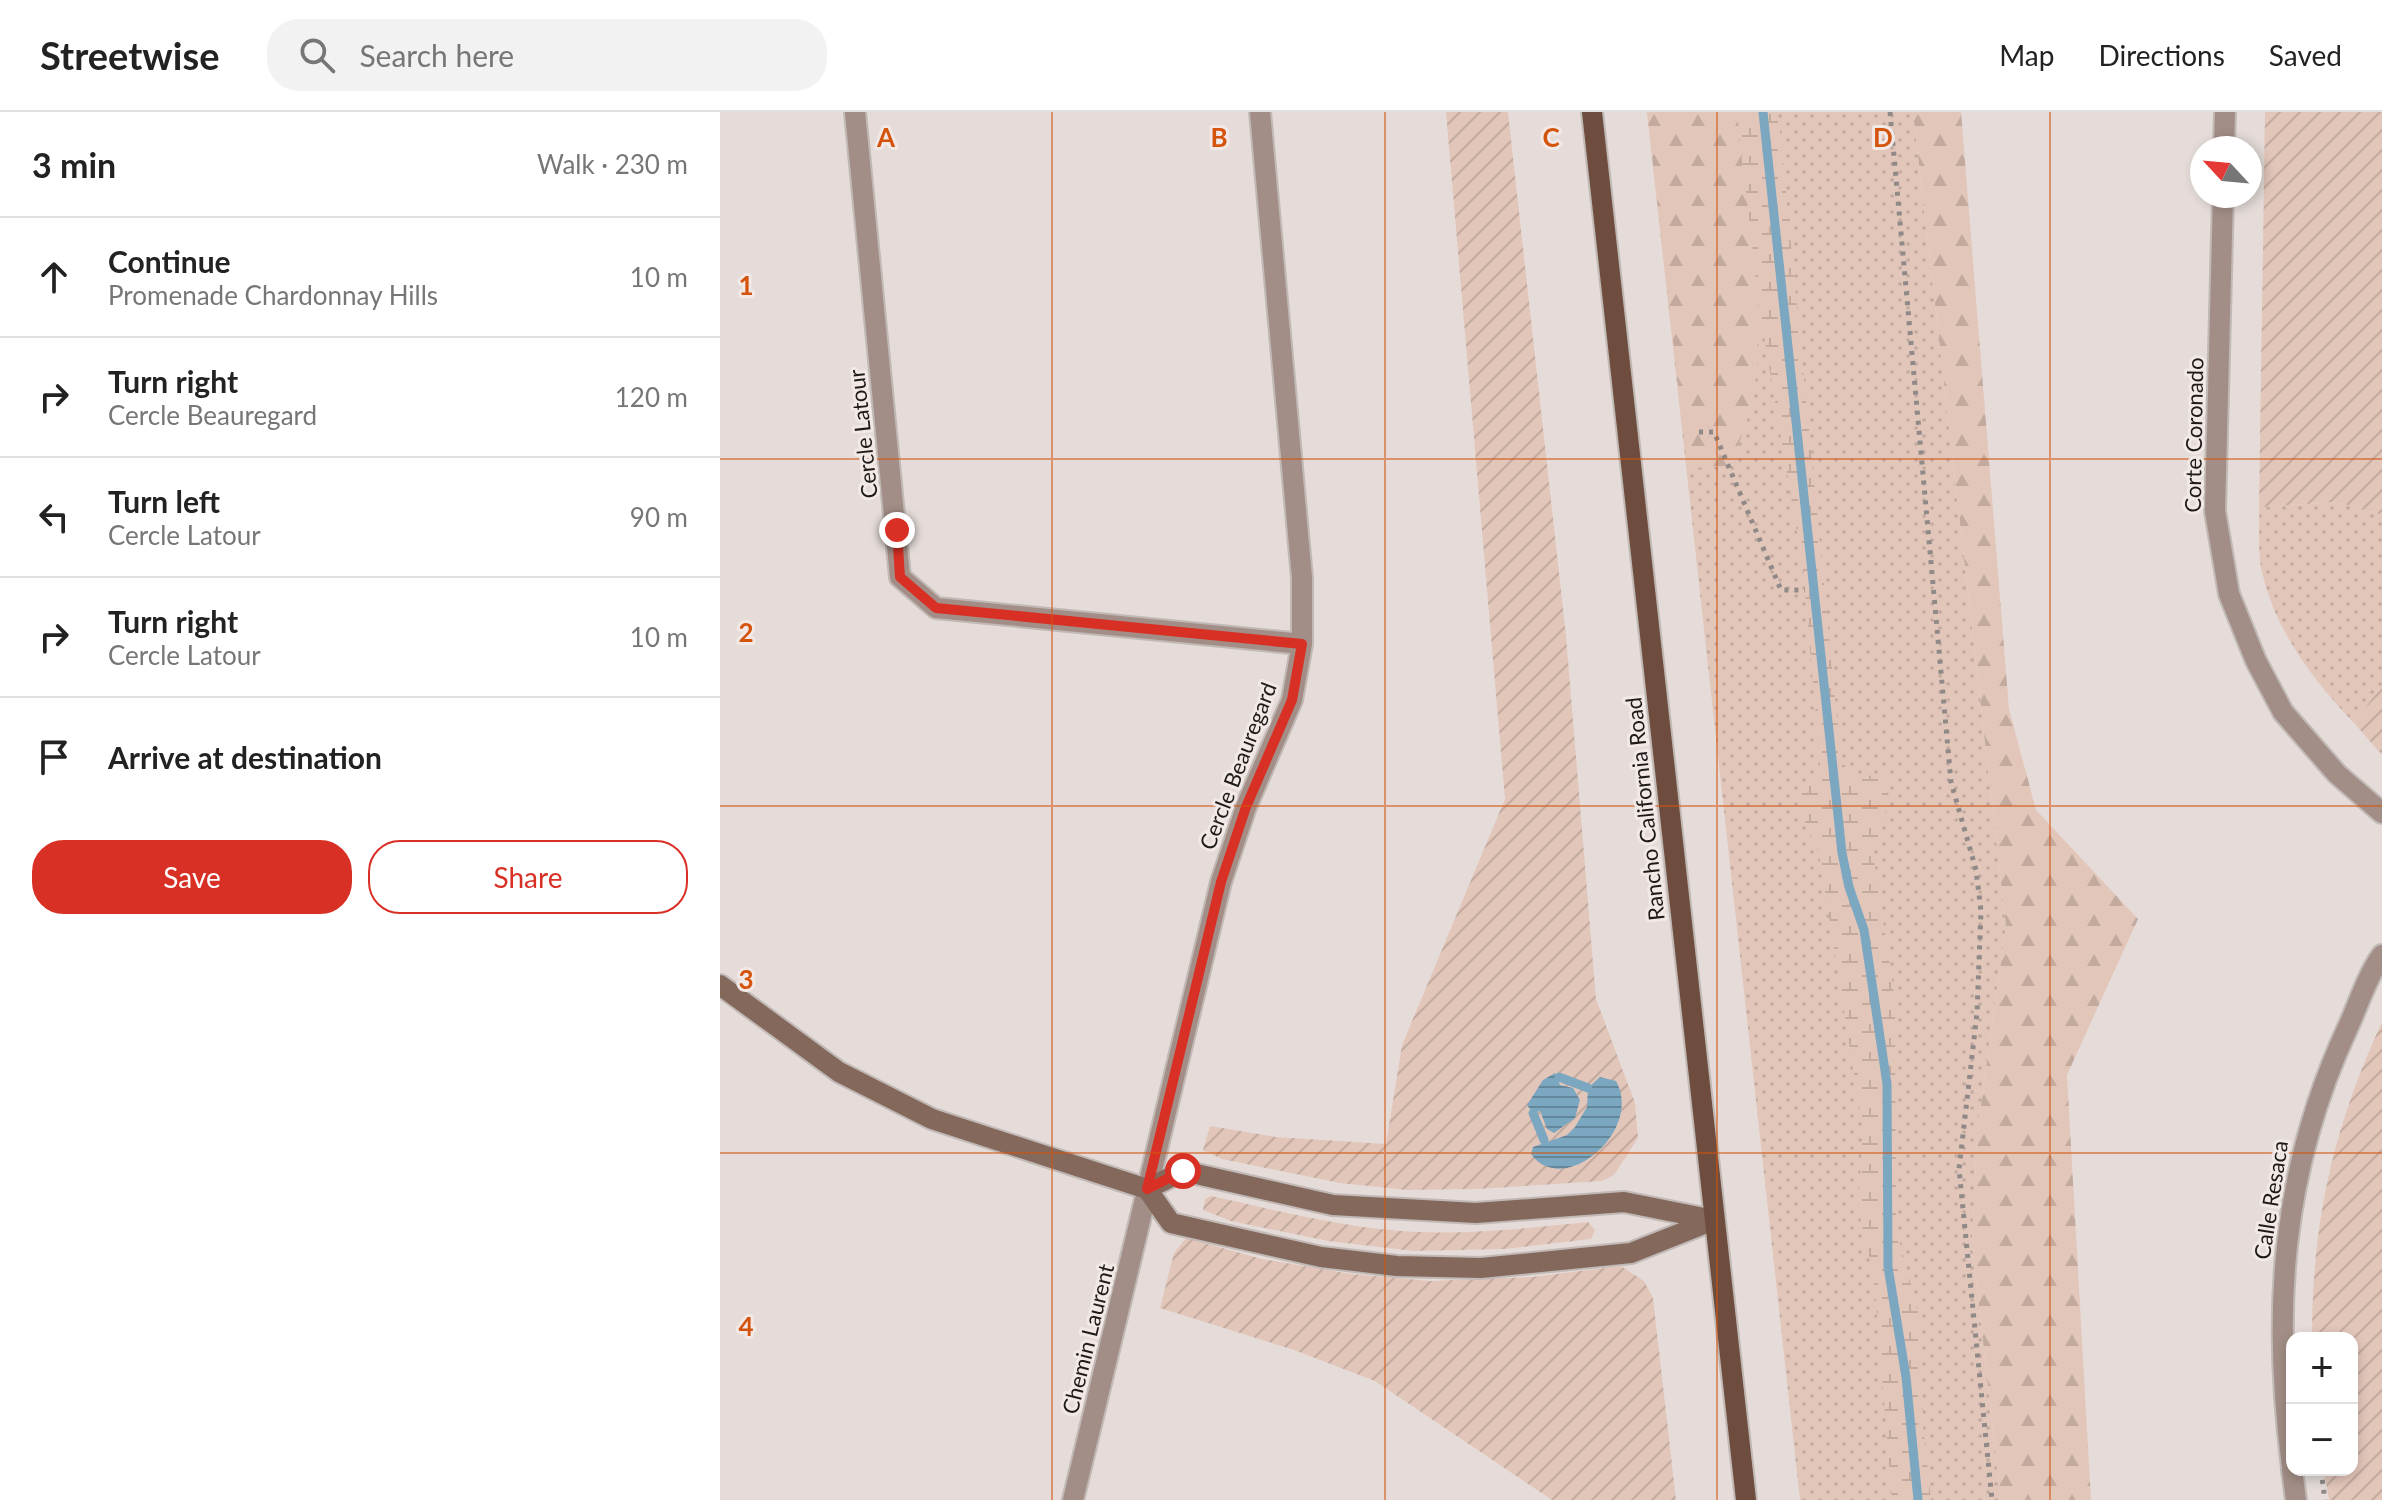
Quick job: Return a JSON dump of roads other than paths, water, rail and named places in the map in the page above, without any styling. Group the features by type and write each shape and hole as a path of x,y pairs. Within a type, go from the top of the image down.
{"main road":[{"name":"Rancho California Road","path":"1592,112 1746,1500"}],"street":[{"name":"Cercle Latour","path":"855,112 900,577 936,608 1302,644"},
{"name":"Cercle Beauregard","path":"1147,1189 1221,882 1246,807 1292,700 1302,644 1302,578 1260,112"},
{"path":"2224,136 2225,112"},
{"name":"Corte Coronado","path":"2223,208 2215,511 2229,594 2256,661 2283,712 2337,774 2382,813"},
{"name":"Calle Resaca","path":"2286,1423 2280,1311 2290,1208 2306,1136 2329,1068 2382,955"},
{"path":"720,985 839,1072 932,1119 1147,1189 1171,1223 1256,1245 1397,1266 1481,1268 1631,1253 1714,1220"},
{"path":"1147,1189 1183,1171 1333,1205 1476,1213 1624,1202 1714,1220"},
{"name":"Chemin Laurent","path":"1073,1500 1147,1189"},
{"name":"Calle Resaca","path":"2293,1476 2296,1500"}],"water":[{"path":"1555,1073 1560,1085 1573,1088 1580,1100 1575,1118 1554,1133 1547,1129 1540,1111 1533,1113 1527,1105 1543,1080"},
{"path":"1600,1077 1616,1081 1622,1100 1619,1120 1610,1138 1596,1153 1579,1164 1562,1169 1545,1166 1531,1154 1533,1147 1567,1135 1575,1127 1587,1107 1588,1088"}],"waterway":[{"path":"1763,112 1842,853 1849,887 1864,930 1887,1084 1888,1267 1906,1377 1918,1500"},
{"path":"1559,1077 1588,1088"},
{"path":"1533,1113 1544,1140"}]}
